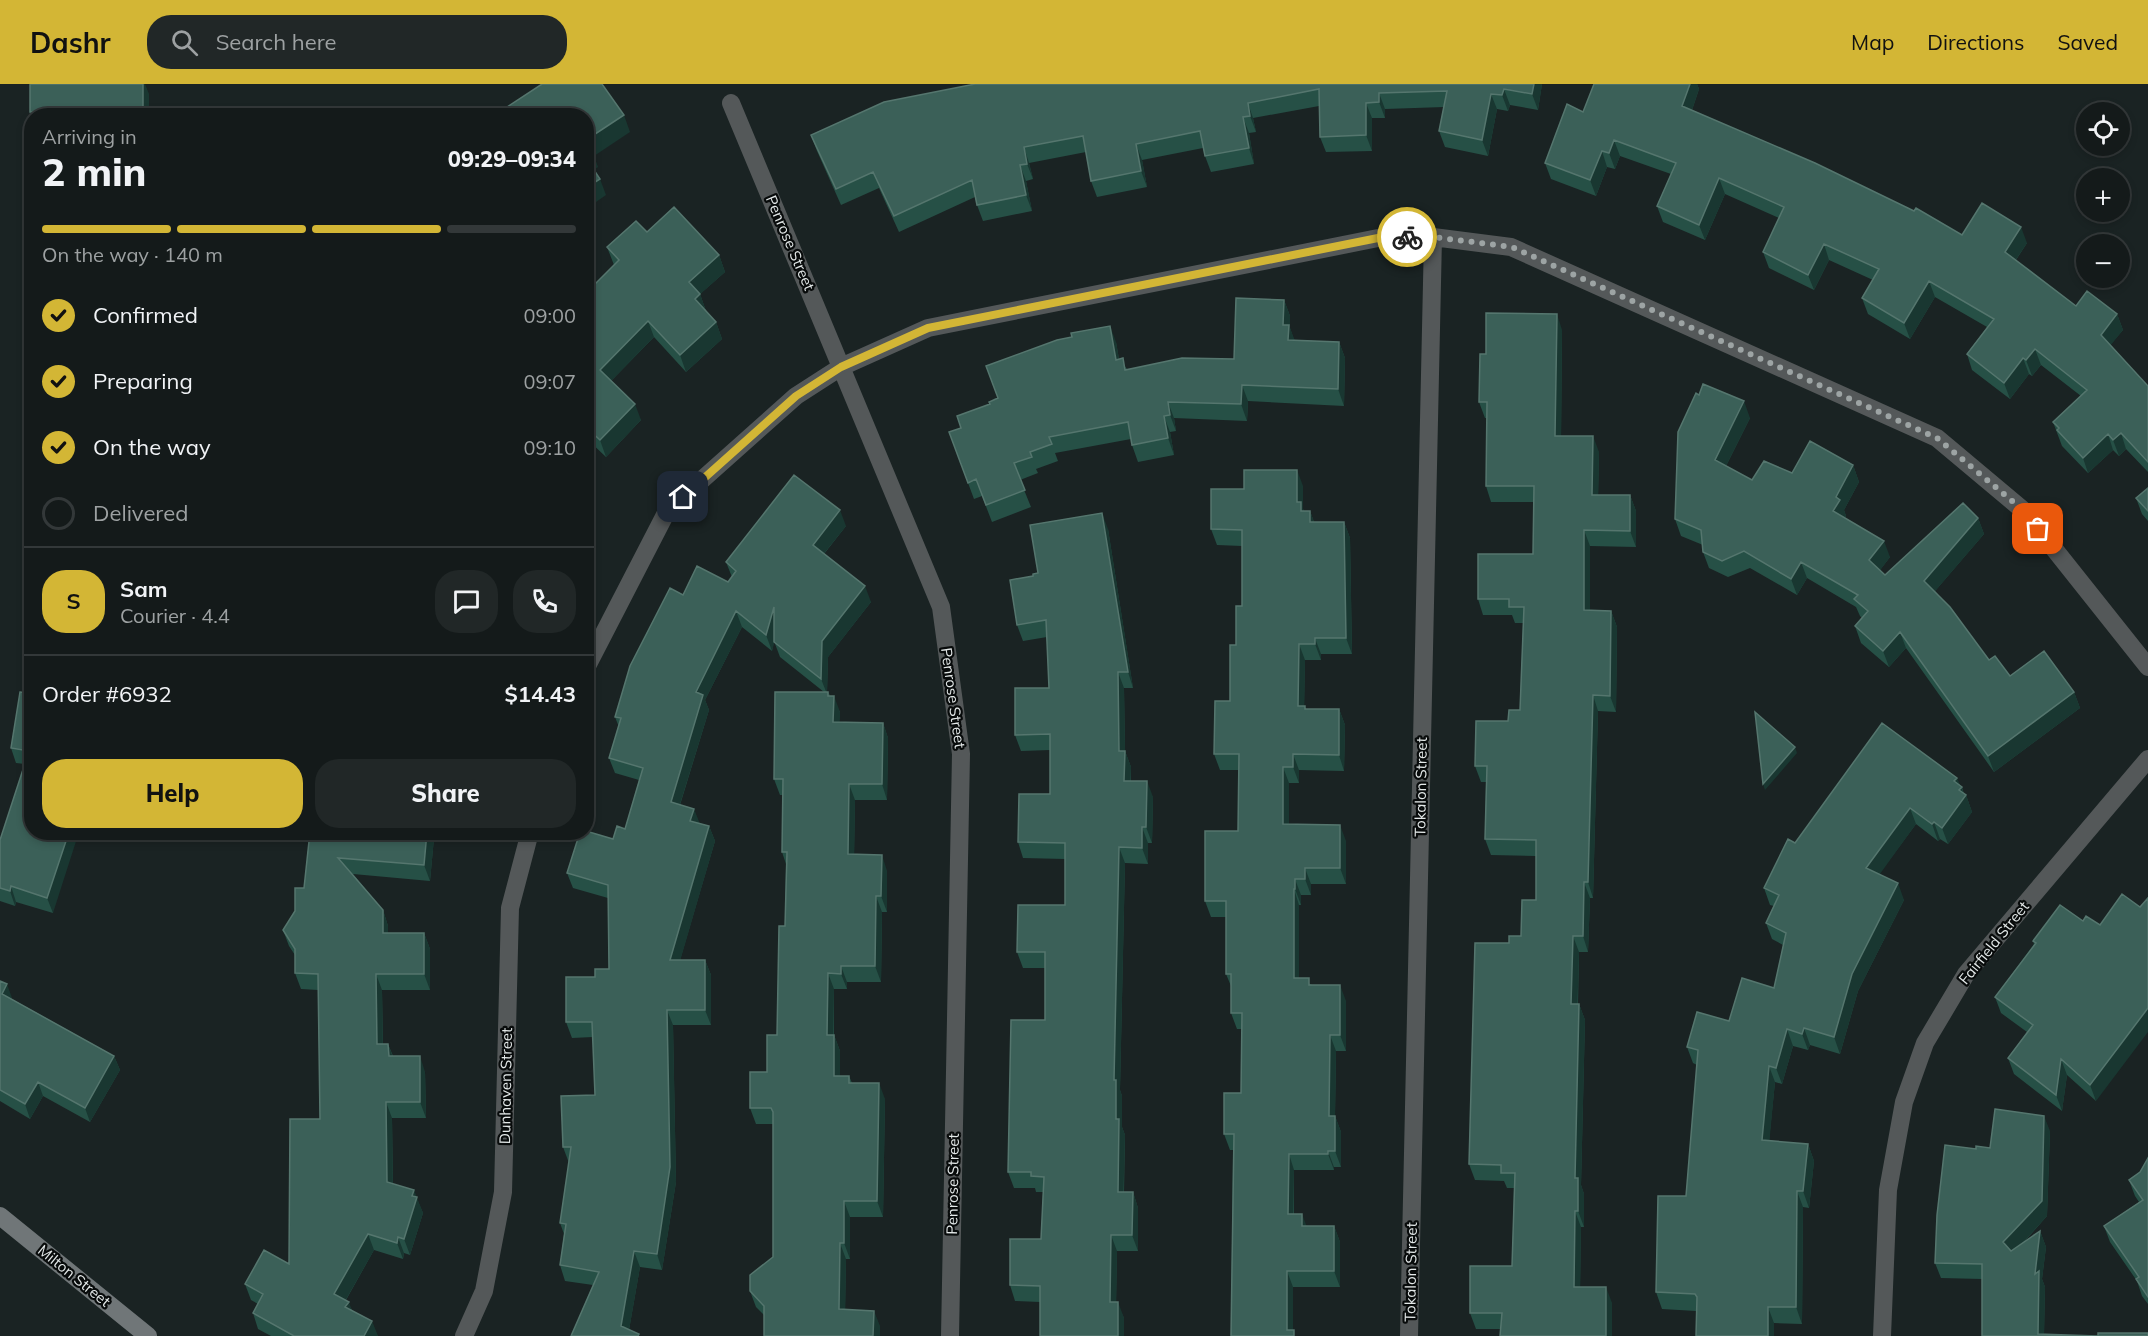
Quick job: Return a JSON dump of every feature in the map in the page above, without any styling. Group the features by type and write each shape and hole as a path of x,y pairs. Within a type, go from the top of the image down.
{"main road":[{"name":"Milton Street","path":"0,1216 148,1336"}],"street":[{"name":"Penrose Street","path":"731,103 940,607 961,754 950,1336"},
{"path":"594,652 667,511 796,396 841,367 928,328 1383,237 1433,237 1512,247 1937,438 2024,511 2148,667"},
{"name":"Tokalon Street","path":"1409,1336 1433,237"},
{"name":"Fairfield Street","path":"1882,1336 1888,1190 1904,1102 1925,1043 1966,974 2148,759"},
{"name":"Dunhaven Street","path":"464,1336 484,1291 503,1192 510,908 528,840"}],"building":[{"path":"30,84 143,84 143,108 30,108"},
{"path":"542,84 602,84 624,115 594,135 594,108 506,108"},
{"path":"975,84 1534,84 1532,94 1504,89 1502,95 1491,94 1482,140 1439,131 1447,91 1379,93 1379,102 1366,103 1366,135 1320,137 1319,89 1248,103 1250,116 1243,117 1249,148 1205,156 1200,131 1136,144 1141,171 1091,181 1083,136 1024,147 1027,164 1020,165 1026,195 977,205 972,180 894,216 873,172 836,189 811,135 884,102"},
{"path":"1594,84 1690,84 1682,106 1815,163 1914,211 1916,208 1962,235 1982,203 2021,227 2005,252 2076,306 2087,291 2117,314 2101,335 2148,386 2148,462 2121,433 2113,440 2108,434 2083,458 2057,430 2059,428 2053,422 2087,390 2035,349 2026,360 2023,358 2004,383 1967,354 1994,319 1929,281 1904,323 1862,298 1879,269 1824,244 1808,275 1763,252 1784,207 1719,178 1699,225 1657,206 1676,163 1614,140 1609,153 1602,151 1590,180 1545,163 1567,104 1583,112"},
{"path":"594,170 600,179 594,183"},
{"path":"674,207 719,255 689,282 700,294 695,299 716,322 680,355 648,321 600,370 635,404 600,440 594,434 594,285 619,260 607,247 636,221 647,232"},
{"path":"1236,298 1284,300 1283,325 1289,325 1288,340 1339,342 1338,389 1242,385 1241,404 1168,402 1170,415 1164,416 1168,438 1132,445 1128,422 1049,437 1052,444 1030,452 1032,457 1014,463 1025,490 986,505 976,479 968,483 949,432 961,428 957,416 990,404 989,402 998,398 986,366 1057,340 1072,337 1071,333 1110,326 1116,360 1123,358 1125,370 1182,358 1234,359"},
{"path":"1486,313 1557,314 1555,436 1593,436 1592,495 1630,495 1630,531 1584,530 1584,610 1611,611 1610,696 1593,695 1588,882 1584,882 1583,936 1573,936 1571,1004 1579,1004 1575,1178 1578,1178 1578,1211 1575,1211 1574,1287 1606,1287 1606,1336 1500,1336 1502,1313 1470,1313 1470,1266 1512,1266 1515,1173 1501,1173 1501,1165 1469,1164 1475,943 1509,943 1509,936 1521,936 1522,900 1536,900 1536,840 1485,839 1487,766 1475,766 1476,721 1508,721 1509,710 1520,710 1524,607 1509,607 1509,599 1478,599 1478,554 1533,554 1534,486 1486,486 1487,402 1479,402 1480,354 1486,354"},
{"path":"1703,384 1744,401 1715,460 1752,480 1764,461 1792,473 1810,441 1853,465 1836,497 1840,500 1833,511 1884,541 1869,560 1885,575 1963,503 1978,518 1924,581 1950,607 1989,660 1995,656 2010,676 2044,651 2074,692 1988,756 1900,632 1883,651 1855,626 1868,611 1854,599 1858,595 1801,562 1791,579 1744,551 1722,561 1703,552 1701,530 1675,519 1678,432 1696,393 1699,395"},
{"path":"1244,470 1297,470 1297,502 1301,502 1301,511 1310,511 1310,522 1344,522 1346,638 1315,638 1315,644 1299,644 1298,706 1305,706 1305,709 1339,709 1339,755 1293,754 1293,767 1283,767 1283,824 1340,825 1340,868 1305,868 1305,879 1295,879 1294,889 1294,978 1309,978 1309,985 1340,985 1340,1035 1330,1035 1329,1116 1335,1116 1335,1151 1328,1151 1328,1154 1289,1154 1288,1214 1302,1214 1302,1226 1334,1226 1334,1271 1287,1271 1287,1330 1294,1330 1294,1336 1231,1336 1234,1134 1224,1134 1224,1093 1241,1093 1242,1013 1231,1013 1231,974 1226,974 1226,901 1205,901 1205,831 1238,831 1239,754 1214,754 1215,701 1230,701 1230,645 1236,645 1236,606 1242,606 1242,530 1211,529 1211,489 1244,489"},
{"path":"794,475 840,510 813,545 865,586 822,641 821,679 774,642 774,607 766,635 736,611 696,692 703,695 671,802 694,809 690,821 709,826 670,960 705,960 705,1010 667,1010 670,1167 657,1254 634,1251 621,1326 639,1334 638,1336 571,1336 599,1272 560,1265 566,1224 560,1223 571,1147 563,1147 561,1096 595,1095 592,1022 566,1022 566,977 595,977 595,969 609,969 608,885 567,873 577,840 594,840 594,833 613,839 617,826 625,829 643,768 609,758 621,718 615,717 630,666 670,588 683,595 697,566 728,582 736,571 726,562"},
{"path":"2148,488 2148,511 2136,498"},
{"path":"1102,513 1128,672 1118,672 1119,751 1125,751 1124,781 1147,781 1146,827 1142,827 1142,848 1119,847 1114,1080 1116,1080 1116,1119 1119,1119 1118,1192 1133,1192 1132,1235 1111,1235 1110,1302 1118,1302 1118,1336 1040,1336 1040,1286 1010,1285 1010,1239 1041,1239 1044,1177 1031,1176 1031,1172 1008,1172 1011,1020 1045,1020 1045,952 1017,952 1018,905 1065,905 1065,843 1018,842 1019,794 1050,794 1050,734 1015,735 1015,688 1049,688 1046,620 1017,625 1010,580 1038,573 1030,525"},
{"path":"20,692 24,693 24,750 11,748"},
{"path":"775,692 828,692 828,696 834,696 833,722 883,723 882,784 849,784 848,854 882,855 881,896 876,896 875,966 841,966 841,974 828,973 827,1035 834,1035 834,1076 849,1076 849,1083 879,1083 877,1201 844,1201 844,1243 840,1243 839,1309 874,1311 873,1336 764,1336 764,1306 750,1291 750,1275 773,1257 773,1112 771,1108 750,1108 750,1072 767,1072 767,1035 777,1035 779,926 785,926 787,852 782,852 783,779 774,779"},
{"path":"1755,712 1795,747 1763,784"},
{"path":"1882,723 1957,778 1954,781 1962,787 1959,790 1966,795 1942,828 1934,822 1932,824 1910,808 1866,868 1898,883 1852,974 1834,1037 1804,1028 1802,1034 1787,1029 1776,1068 1769,1066 1762,1140 1808,1144 1803,1191 1797,1191 1796,1307 1768,1307 1768,1336 1696,1336 1697,1297 1695,1294 1656,1292 1658,1196 1686,1196 1698,1050 1687,1047 1697,1012 1729,1021 1742,978 1774,988 1786,933 1766,923 1779,895 1764,888 1788,839 1795,843"},
{"path":"24,766 24,840 66,840 47,898 11,886 10,891 0,888 0,840"},
{"path":"309,840 426,840 424,865 338,858 383,910 383,933 424,933 424,974 376,974 377,1044 388,1044 389,1056 420,1056 420,1102 386,1102 387,1182 414,1190 412,1196 417,1197 404,1239 398,1237 397,1243 368,1234 334,1294 349,1302 345,1307 372,1321 364,1336 294,1336 253,1313 263,1294 245,1284 264,1250 289,1264 290,1119 320,1119 318,974 295,973 295,949 283,930 295,911 295,888 304,888"},
{"path":"2122,894 2140,907 2148,898 2148,1008 2090,1085 2061,1059 2056,1095 2008,1058 2033,1025 1995,997 2036,943 2033,941 2060,905 2083,921 2086,916 2100,925"},
{"path":"0,981 7,984 2,994 114,1056 85,1108 38,1082 25,1104 0,1090"},
{"path":"1995,1109 2044,1116 2042,1201 2003,1242 2011,1251 2040,1231 2035,1274 2039,1271 2038,1334 2098,1336 1982,1336 1982,1264 1935,1263 1937,1215 1945,1145 1976,1149 1976,1146 1990,1148"},
{"path":"2148,1158 2148,1297 2136,1279 2139,1277 2104,1226 2143,1200 2129,1180 2140,1172"},
{"path":"2098,1333 2148,1333 2148,1336 2098,1336"}],"way so far":[{"path":"1407,237 1433,237 1512,247 1937,438 2024,511 2038,529"}],"route":[{"path":"683,497 796,396 841,367 928,328 1383,237 1407,237"}]}
